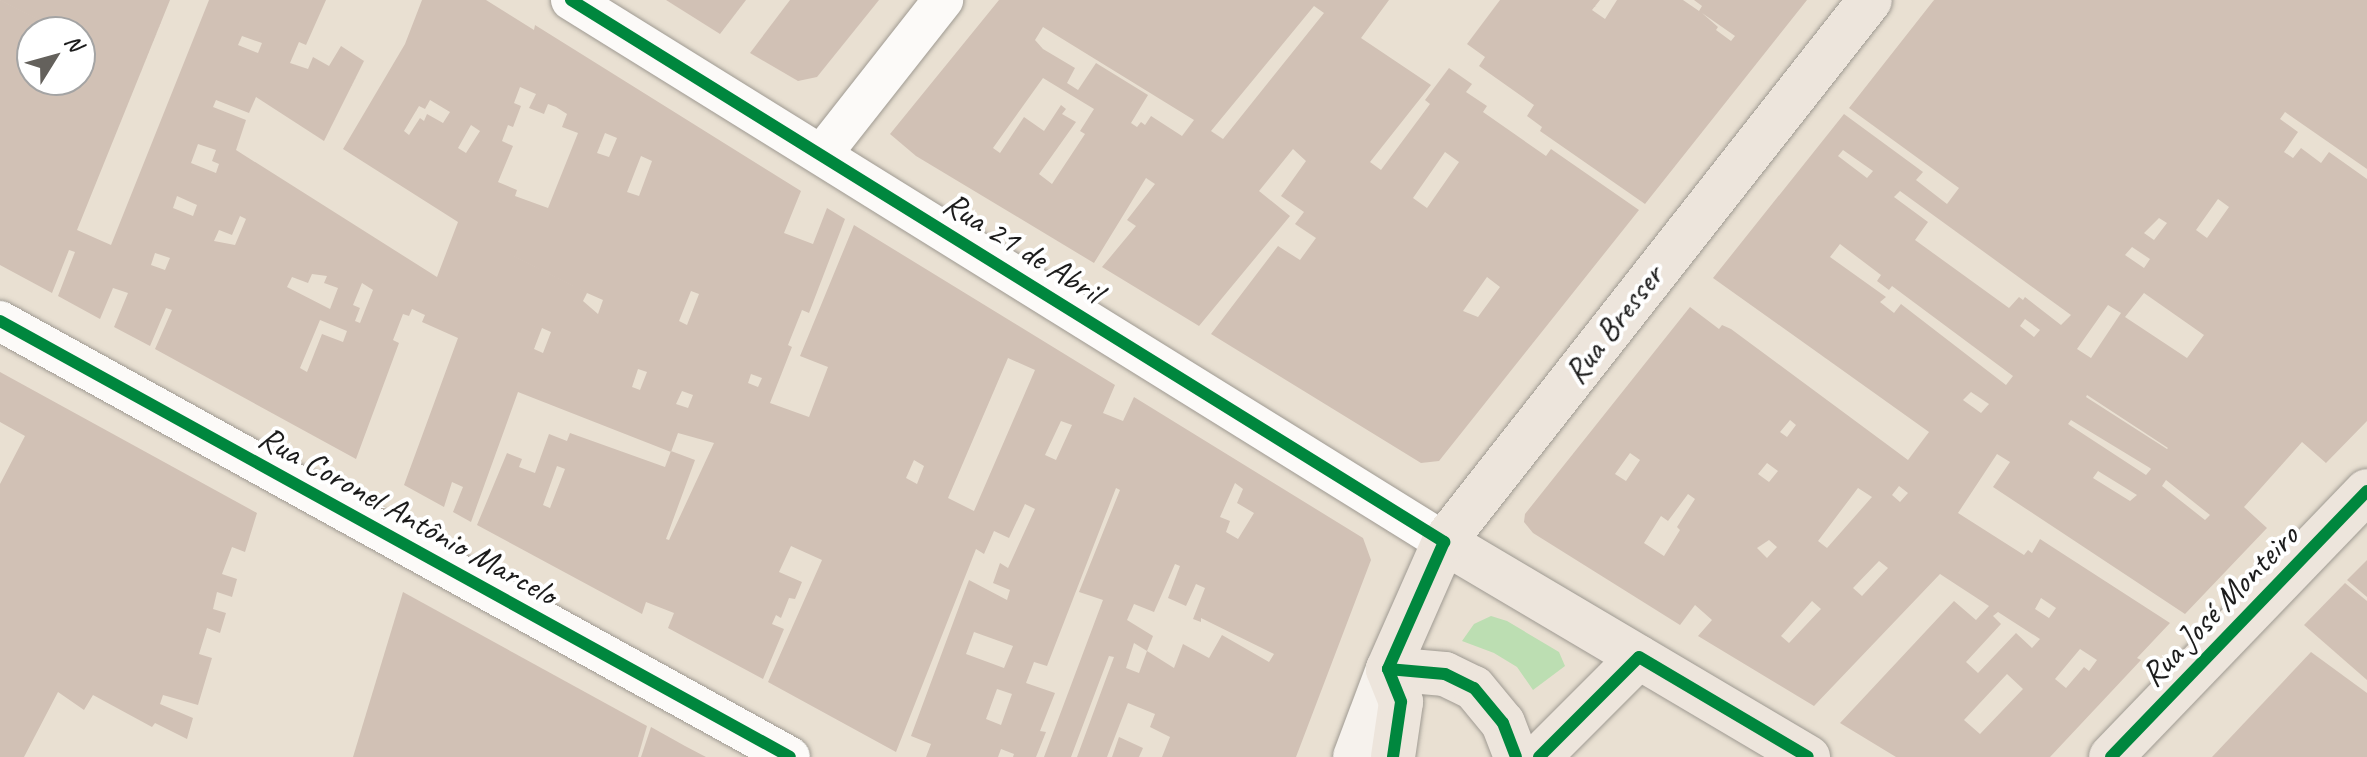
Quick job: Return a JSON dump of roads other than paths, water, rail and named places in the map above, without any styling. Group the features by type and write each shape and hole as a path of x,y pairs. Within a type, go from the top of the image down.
{"main road":[{"name":"Rua Bresser","path":"1388,669 1444,542 1870,0"},
{"name":"Rua José Monteiro","path":"2111,757 2367,491"},
{"name":"Rua 21 de Abril","path":"1444,542 1808,757"},
{"path":"1539,757 1639,657"},
{"path":"1393,757 1401,702 1388,669 1445,674 1474,688 1503,723 1516,757"}],"street":[{"name":"Rua 21 de Abril","path":"571,0 1444,542"},
{"path":"822,154 943,0"},
{"name":"Rua Coronel Antônio Marcelo","path":"0,321 790,757"},
{"name":"Rua Bresser","path":"1355,757 1388,669"}]}
